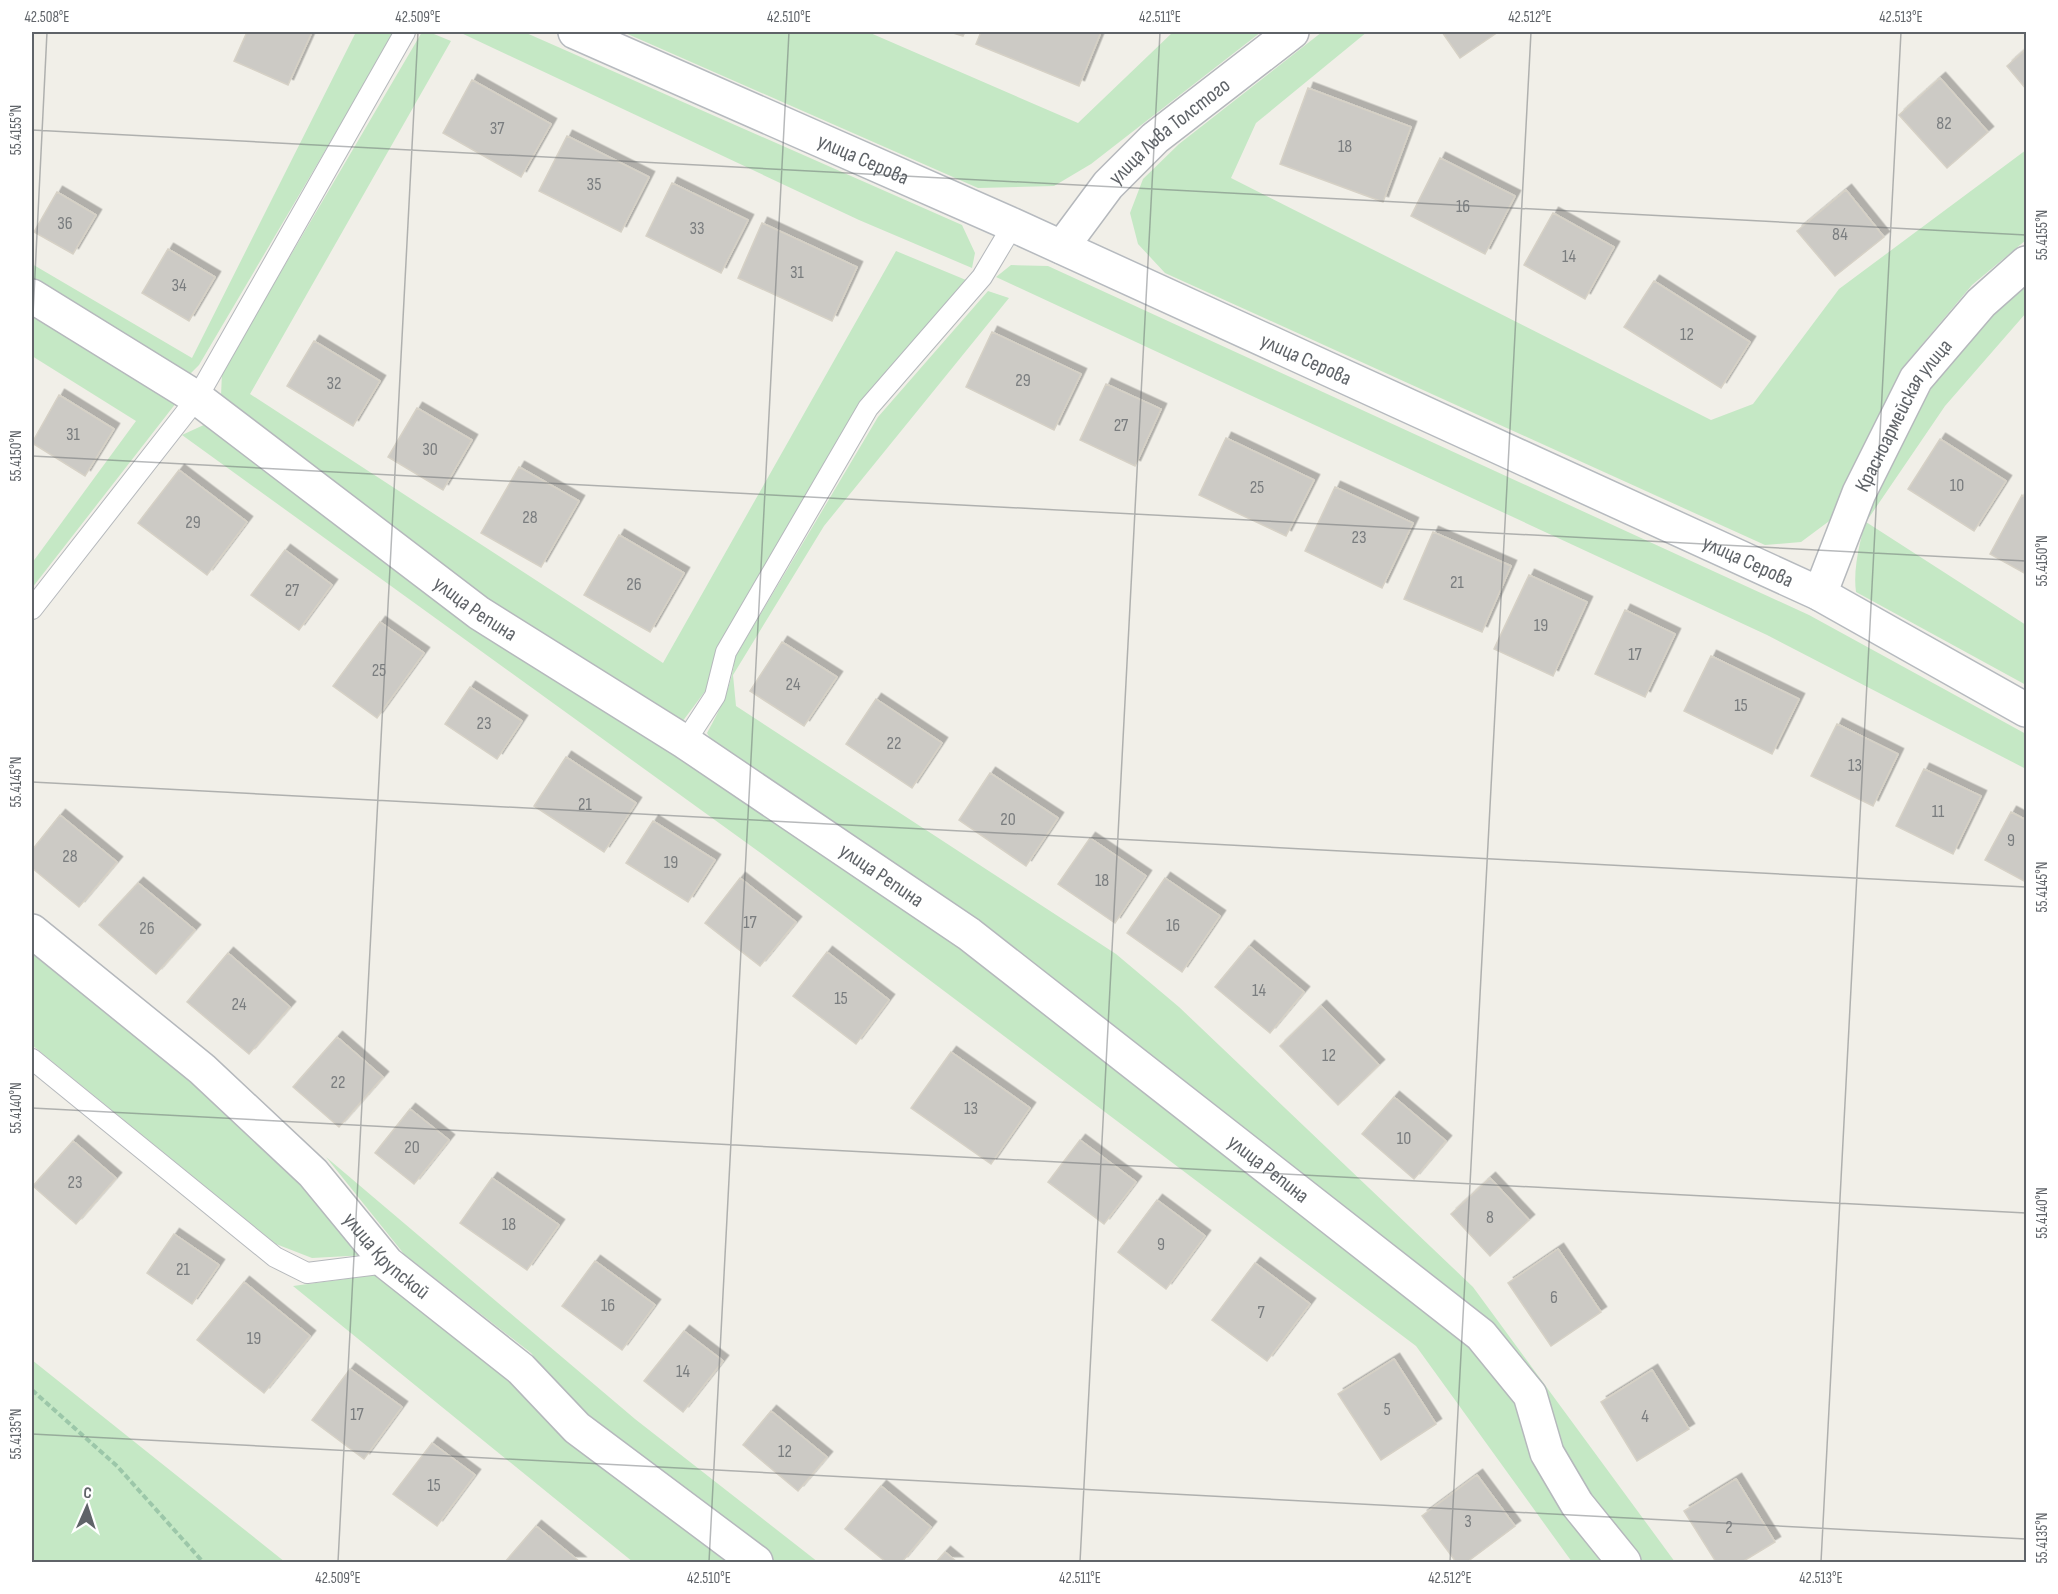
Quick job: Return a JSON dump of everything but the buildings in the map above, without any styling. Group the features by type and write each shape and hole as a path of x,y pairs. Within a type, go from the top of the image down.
{"street":[{"name":"улица Серова","path":"575,32 1062,247 1820,594 2026,710"},
{"name":"улица Льва Толстого","path":"1062,247 1108,185 1155,138 1292,32"},
{"name":"Красноармейская улица","path":"1820,594 1859,493 1917,379 1981,303 2026,263"},
{"name":"улица Репина","path":"32,296 197,398 479,613 685,742 969,934 1481,1335 1530,1395 1547,1453 1577,1504 1624,1563"},
{"name":"улица Крупской","path":"32,931 202,1070 314,1173 387,1263 521,1369 577,1428 756,1563"}],"lane":[{"path":"32,609 197,398 405,32"},
{"path":"685,742 715,696 726,652 867,408 981,277 1013,225"},
{"path":"32,1059 275,1257 307,1273 387,1263"}],"path":[{"path":"32,1390 117,1467 203,1563"}],"green space":[{"path":"356,32 395,32 199,365 184,380 32,286 32,264 192,358"},
{"path":"422,32 429,32 451,41 250,394 663,663 896,251 966,280 859,404 716,652 709,686 679,726 483,600 234,413 221,396 222,372"},
{"path":"459,32 524,32 962,225 975,253 972,268 859,220"},
{"path":"623,32 868,32 1078,123 1173,32 1261,32 1091,164 1054,186 978,188"},
{"path":"1322,32 1367,32 1256,123 1231,178 1711,420 1753,404 1839,289 2026,150 2026,240 1972,285 1903,367 1847,481 1836,516 1801,542 1765,545 1165,273 1138,244 1130,213 1143,179 1179,144"},
{"path":"1011,265 1048,266 1809,615 2026,734 2026,769 1767,635 996,277"},
{"path":"2026,281 2026,313 1945,406 1866,522 2026,625 2026,685 1856,592 1855,581 1859,546 1870,501 1933,385 1997,306"},
{"path":"988,291 1009,298 824,526 733,675 736,706 1116,954 1179,1007 1473,1287 1675,1562 1639,1562 1591,1503 1483,1322 989,928 718,752 707,733 725,696 735,657 878,417"},
{"path":"32,312 176,403 32,588 32,563 136,421 32,356"},
{"path":"208,423 679,754 956,944 1469,1346 1519,1402 1531,1461 1569,1520 1605,1562 1572,1562 1416,1346 762,854 182,435"},
{"path":"32,947 198,1083 306,1182 367,1255 312,1258 276,1244 32,1045"},
{"path":"326,1157 635,1419 818,1562 776,1562 583,1420 531,1353 404,1254"},
{"path":"383,1274 735,1562 633,1562 293,1286"},
{"path":"32,1360 285,1562 32,1562"}]}
